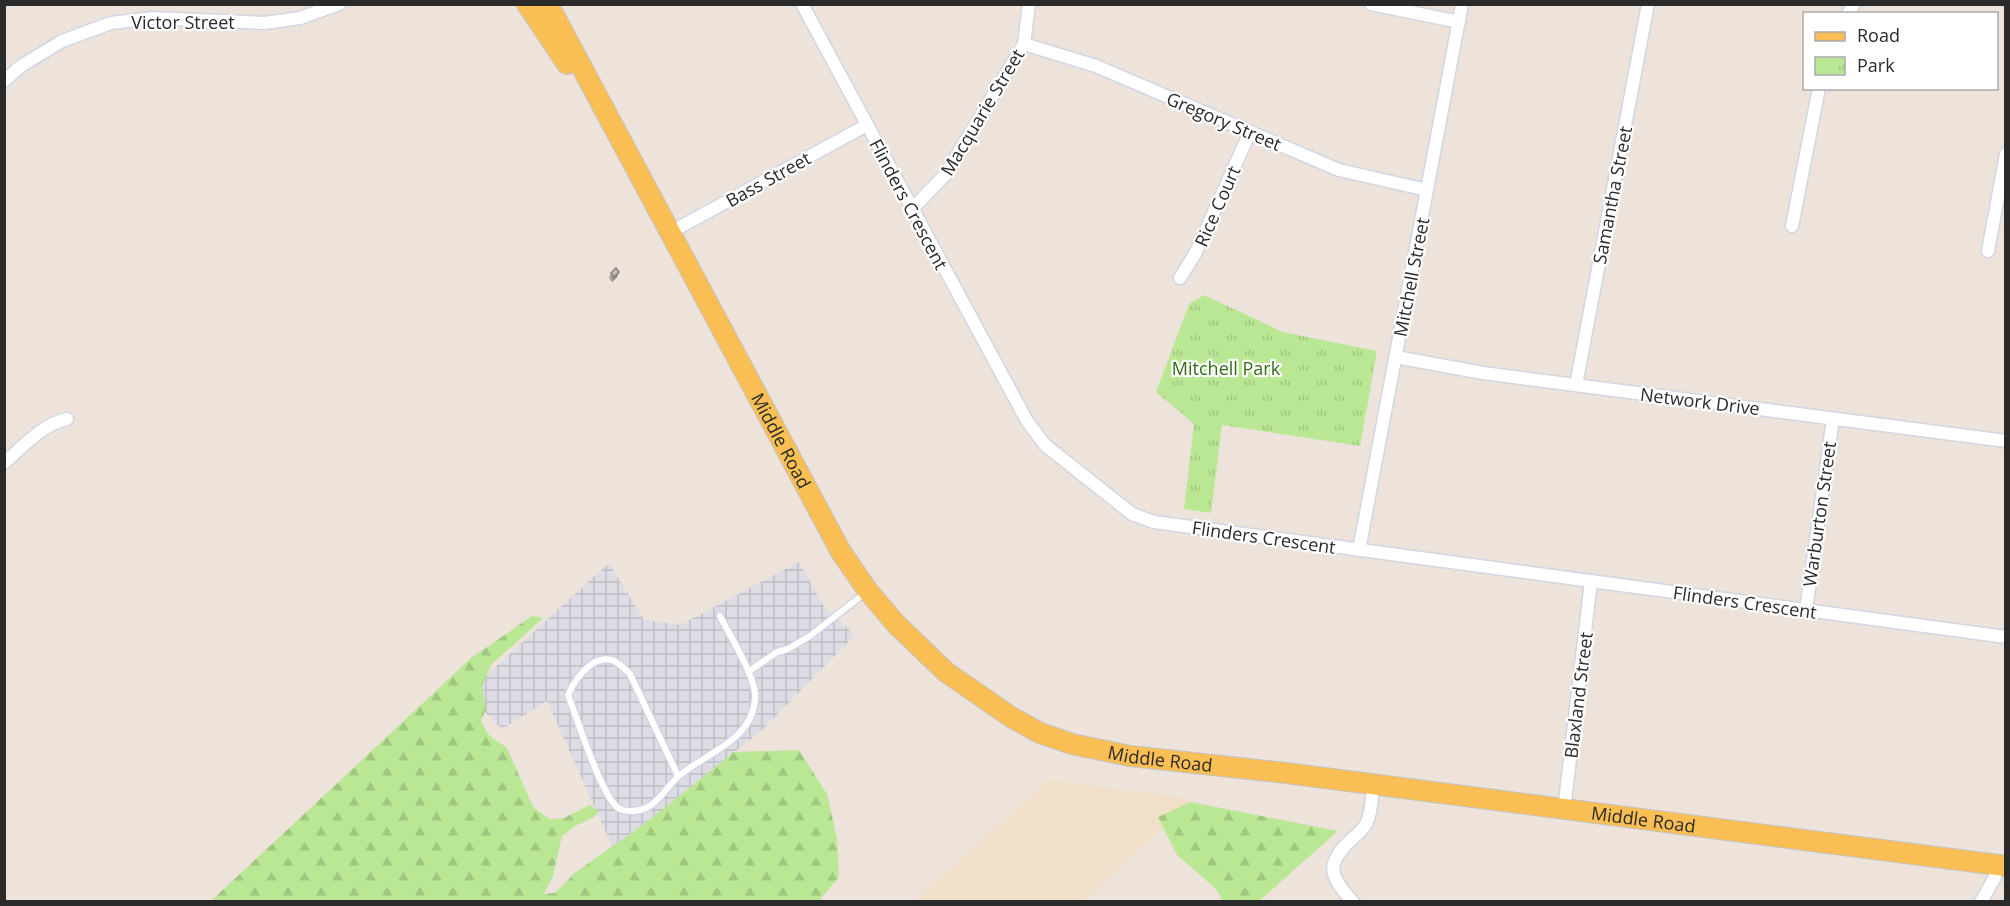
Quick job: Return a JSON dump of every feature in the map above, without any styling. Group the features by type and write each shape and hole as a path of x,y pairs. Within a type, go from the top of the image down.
{"main road":[{"name":"Middle Road","path":"527,4 626,151"},
{"name":"Middle Road","path":"548,4 841,552 868,591 896,624 946,672 1011,717 1040,733 1072,744 1130,756 2001,865"}],"street":[{"name":"Victor Street","path":"4,81 21,66 62,41 111,23 153,18 266,23 300,18 339,4"},
{"name":"Flinders Crescent","path":"802,4 1027,421 1045,445 1132,514 1154,522 2006,637"},
{"name":"Macquarie Street","path":"912,209 945,176 1024,44 1029,4"},
{"path":"1371,4 1459,22"},
{"name":"Mitchell Street","path":"1359,550 1462,4"},
{"name":"Samantha Street","path":"1576,385 1648,4"},
{"name":"Gregory Street","path":"1024,44 1096,66 1339,170 1427,190"},
{"path":"1792,226 1818,90"},
{"name":"Bass Street","path":"669,233 867,125"},
{"name":"Rice Court","path":"1180,278 1196,252 1250,132"},
{"path":"1988,251 2006,154"},
{"name":"Network Drive","path":"1396,357 1484,373 2006,441"},
{"path":"4,463 47,426 55,421 67,419"},
{"name":"Warburton Street","path":"1806,610 1833,419"},
{"name":"Blaxland Street","path":"1564,810 1592,581"},
{"path":"1353,902 1337,884 1333,865 1342,848 1363,829 1367,822 1371,809 1373,785"},
{"path":"1981,902 2001,865"}],"lane":[{"path":"748,672 777,652 788,649 810,636 868,591"},
{"path":"678,776 630,674 618,663 607,660 585,668 573,682 568,694 609,797 618,809 627,812 639,811 650,806 659,799 678,776 738,736 754,707 755,687 720,616"}],"shaded area":[{"path":"799,562 824,607 855,635 762,730 614,850 547,701 502,729 466,694 609,563 644,620 680,625"},
{"path":"1049,780 1195,799 1083,901 913,902"}],"green space":[{"name":"Mitchell Park","path":"1204,295 1283,332 1377,351 1360,446 1222,425 1211,513 1184,509 1194,424 1156,392 1189,304"},
{"path":"532,616 543,618 491,665 482,686 486,708 481,722 489,735 507,748 533,807 549,819 564,818 590,805 599,811 594,817 575,826 562,836 553,876 544,894 555,893 576,872 644,824 734,752 799,750 827,794 837,839 839,877 819,901 211,901 471,658"},
{"path":"1191,802 1338,831 1259,901 1223,901 1216,889 1177,855 1158,817"}],"building":[{"path":"616,268 619,272 614,277 611,273"}]}
